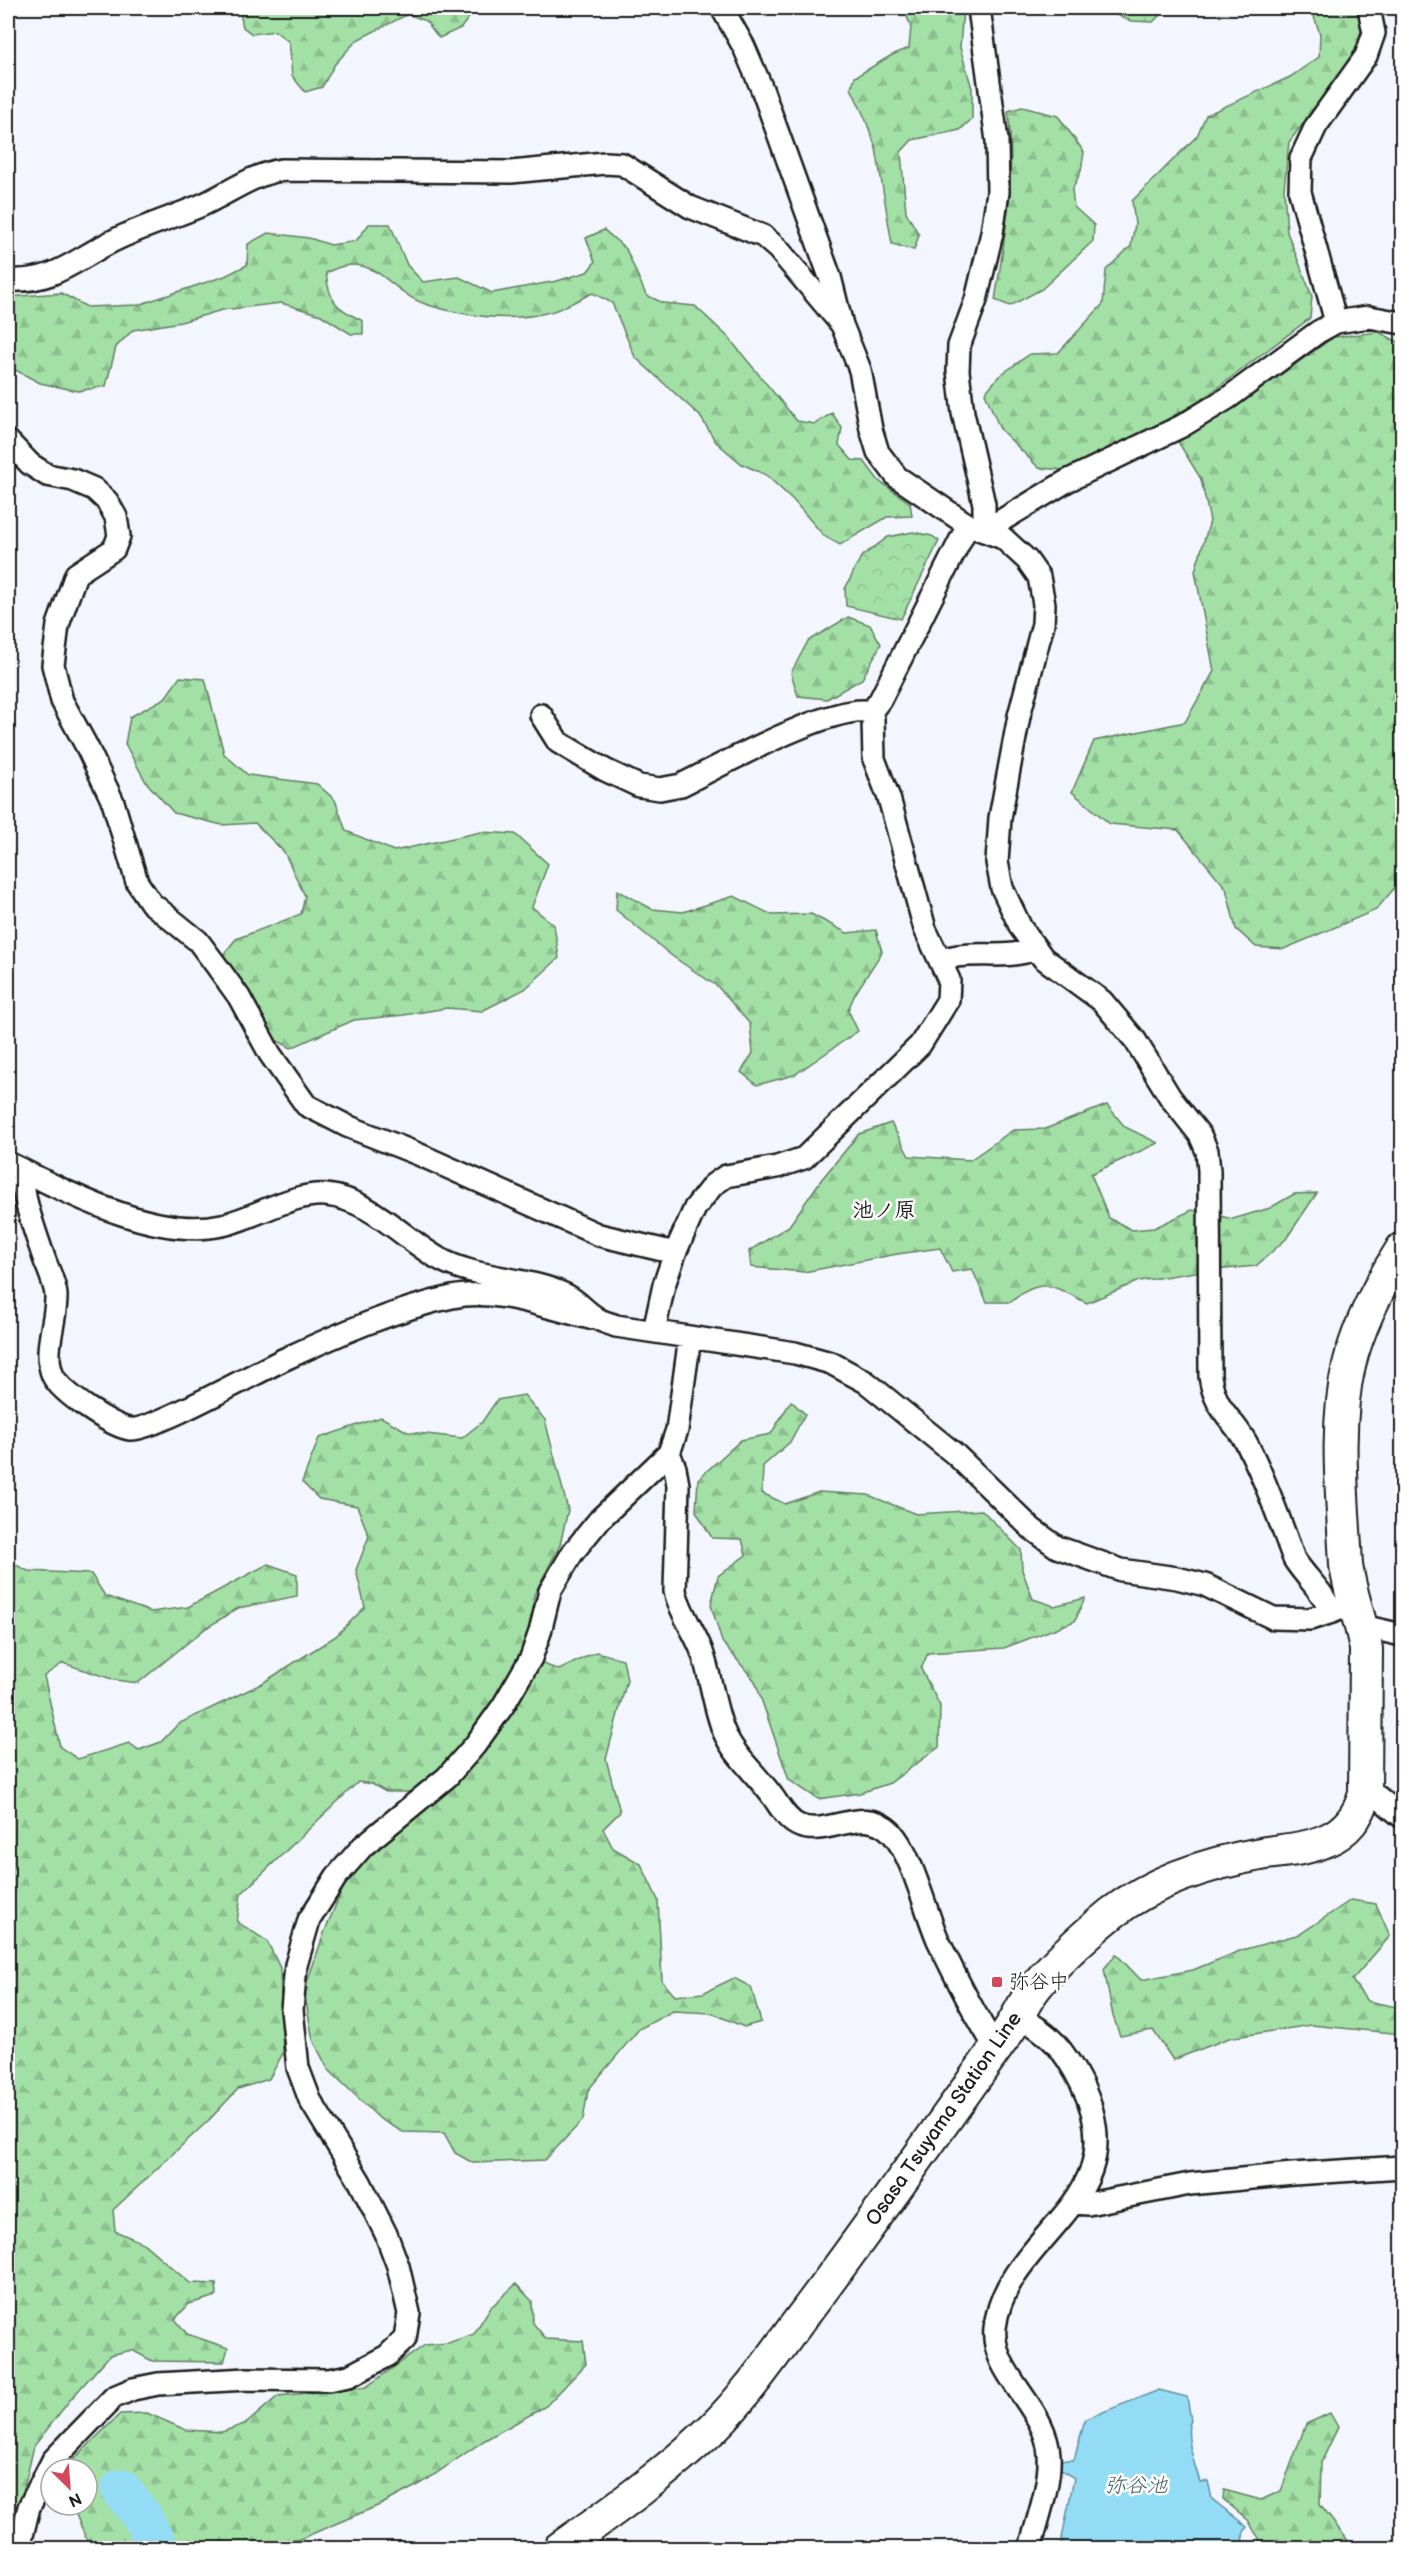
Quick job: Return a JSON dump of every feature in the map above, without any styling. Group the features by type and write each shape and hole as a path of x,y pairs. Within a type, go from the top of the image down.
{"main road":[{"name":"Osasa Tsuyama Station Line","path":"560,2548 636,2494 674,2463 714,2426 748,2388 865,2232 1047,1973 1114,1912 1170,1881 1216,1864 1265,1853 1302,1848 1327,1840 1348,1827 1360,1812 1365,1794 1366,1649 1349,1614 1342,1473 1342,1419 1349,1365 1364,1322 1402,1248"}],"street":[{"path":"722,8 744,47 762,88 830,277 842,325 860,370 874,441 887,467 897,477 976,528 1003,538 1028,560 1039,577 1044,604 1040,644 1019,716 1000,818 997,862 1002,888 1021,928 1035,950 1066,977 1102,1001 1120,1021 1170,1097 1200,1135 1207,1151 1212,1390 1221,1410 1249,1446 1294,1559 1320,1588 1349,1614 1402,1635"},
{"path":"871,712 880,700 976,528 984,504 963,413 957,371 959,346 976,300 992,233 998,192 997,141 979,8"},
{"path":"1336,322 1300,192 1301,158 1316,126 1366,56 1374,33 1369,8"},
{"path":"8,280 24,281 52,274 73,265 117,239 200,205 264,173 281,170 511,172 605,163 622,164 690,207 763,236 778,249 842,325"},
{"path":"976,528 1182,426 1219,404 1318,332 1336,322 1369,317 1402,323"},
{"path":"8,441 30,464 47,475 74,480 94,489 107,501 116,517 119,536 114,549 76,574 58,625 53,665 63,701 113,802 137,882 151,903 198,941 239,997 270,1054 306,1105 347,1126 418,1154 599,1235 675,1253"},
{"path":"541,715 558,742 605,770 639,786 660,789 681,785 813,722 845,713 864,710 871,712"},
{"path":"654,1331 664,1285 675,1253 695,1208 713,1185 726,1176 777,1167 804,1158 920,1045 948,1000 949,980 925,929 889,798 874,759 871,712"},
{"path":"941,960 954,955 1023,954 1035,950"},
{"path":"14,1166 56,1295 50,1363 54,1377 65,1392 119,1426 132,1430 159,1421 287,1358 391,1316 455,1296 484,1295 513,1299 597,1319 616,1326 795,1353 831,1363 866,1382 956,1455 1032,1529 1057,1547 1121,1570 1178,1578 1205,1585 1273,1618 1310,1619 1349,1614"},
{"path":"14,1166 62,1190 147,1222 182,1227 220,1225 306,1197 326,1195 354,1202 384,1220 437,1258 469,1271 500,1276 567,1296 597,1319"},
{"path":"19,2548 29,2507 53,2460 114,2397 133,2389 158,2384 247,2379 328,2380 339,2378 349,2376 387,2356 405,2339 409,2313 398,2266 386,2234 360,2182 310,2100 298,2068 292,2010 296,1965 309,1920 336,1877 363,1846 447,1777 475,1745 503,1706 531,1658 550,1591 573,1552 600,1519 669,1453 677,1430 690,1336"},
{"path":"669,1453 678,1485 675,1591 679,1605 700,1647 724,1732 737,1753 760,1779 787,1818 800,1827 876,1821 891,1832 903,1849 938,1940 984,2030 996,2048"},
{"path":"1365,1794 1378,1797 1402,1817"},
{"path":"1017,2016 1038,2026 1067,2056 1086,2094 1095,2119 1096,2146 1088,2174 1075,2203 1014,2274 1000,2302 995,2327 994,2345 1043,2430 1049,2454 1048,2470 1030,2548"},
{"path":"1075,2203 1088,2204 1190,2184 1304,2173 1402,2167"}],"green space":[{"path":"239,8 476,8 461,28 439,38 426,21 408,14 357,40 335,64 322,87 305,92 292,76 289,42 275,31 252,34 243,27"},
{"path":"903,8 963,8 960,48 972,88 972,119 960,130 912,140 901,152 906,212 919,235 914,250 892,244 876,148 851,88 855,77 892,55 909,48 911,26"},
{"path":"1100,8 1167,8 1153,22 1131,21"},
{"path":"1311,8 1359,8 1361,30 1355,55 1289,142 1284,189 1287,232 1312,296 1310,318 1200,401 1135,438 1065,470 1039,468 1000,429 985,393 999,376 1030,354 1058,353 1103,304 1106,270 1131,246 1135,224 1132,201 1197,136 1206,115 1290,77 1319,57 1320,34"},
{"path":"1022,107 1058,116 1084,152 1081,171 1072,190 1074,207 1094,225 1093,241 1042,289 1010,306 995,300 1006,230 1010,182 1008,111"},
{"path":"369,224 390,224 407,265 423,282 459,277 492,293 557,281 587,272 595,262 586,238 604,230 626,249 646,295 663,303 695,306 728,337 797,421 815,424 832,413 842,428 839,445 852,460 864,461 879,481 910,503 912,516 887,517 840,545 824,536 793,500 766,475 742,464 716,442 700,416 635,357 612,303 593,293 552,312 517,317 487,316 428,305 402,292 369,268 357,265 343,266 326,273 329,291 340,308 363,321 363,334 351,334 321,315 281,303 222,310 181,322 133,330 116,347 106,386 78,391 40,383 8,366 8,297 61,293 87,307 138,305 225,276 247,265 248,244 268,233 309,238 331,245 356,241"},
{"path":"1379,332 1402,344 1402,879 1376,910 1284,949 1256,947 1236,929 1226,888 1178,830 1110,824 1072,792 1094,741 1185,722 1214,671 1195,571 1210,521 1201,479 1177,440 1237,405 1334,337"},
{"path":"913,532 932,536 939,541 901,619 846,606 845,589 861,557 888,537"},
{"path":"848,617 870,625 881,644 862,679 827,699 798,696 791,673 808,641"},
{"path":"180,677 205,679 224,754 248,775 317,784 335,800 346,831 394,851 481,832 515,834 548,864 532,907 554,925 559,958 525,989 482,1011 447,1008 354,1020 291,1048 270,1037 222,956 236,939 301,914 305,896 284,852 255,823 222,825 174,813 146,782 125,744 130,717 165,698"},
{"path":"617,890 652,909 683,912 734,896 772,915 811,914 847,933 876,930 882,952 855,994 848,1010 858,1031 794,1075 757,1085 741,1072 753,1053 750,1024 718,987 672,956 616,910"},
{"path":"1107,1105 1125,1127 1158,1143 1091,1174 1109,1218 1132,1230 1154,1228 1192,1210 1233,1219 1270,1208 1294,1194 1317,1193 1286,1239 1256,1266 1195,1272 1139,1281 1087,1303 1049,1286 1031,1289 1011,1302 987,1302 972,1269 952,1272 940,1248 804,1272 751,1267 749,1251 789,1226 821,1180 859,1134 891,1123 909,1156 970,1160 1013,1130 1045,1129"},
{"path":"524,1395 545,1420 568,1510 560,1545 534,1595 532,1634 543,1664 559,1670 596,1652 623,1659 627,1680 606,1759 620,1812 603,1829 613,1848 641,1864 658,1900 662,1981 675,1996 703,1993 734,1978 751,1987 761,2022 744,2027 712,2013 673,2011 639,2029 588,2090 583,2120 545,2160 473,2163 455,2153 444,2133 403,2132 380,2119 328,2069 313,2040 304,1991 324,1933 350,1871 415,1815 410,1792 386,1792 372,1784 358,1782 241,1894 237,1922 267,1941 280,1968 283,2053 269,2079 238,2089 211,2118 113,2210 115,2231 143,2243 190,2283 216,2284 217,2296 189,2304 175,2319 187,2334 228,2348 224,2362 152,2361 132,2350 110,2355 70,2400 34,2446 15,2526 8,2540 8,2359 12,2356 8,2353 8,1561 28,1571 91,1574 105,1596 151,1612 188,1607 268,1564 297,1574 297,1596 238,1608 206,1628 138,1683 115,1680 63,1663 44,1676 60,1747 78,1759 129,1743 139,1750 161,1742 178,1724 261,1684 336,1636 365,1607 356,1570 369,1536 357,1506 319,1499 302,1482 319,1438 381,1417 408,1432 462,1438 482,1422 497,1400"},
{"path":"791,1401 805,1414 790,1442 763,1466 762,1493 785,1504 819,1492 868,1495 916,1514 982,1510 1021,1550 1022,1570 1033,1599 1054,1606 1085,1598 1075,1621 1004,1648 928,1653 921,1669 940,1706 939,1747 890,1783 860,1793 818,1799 789,1780 755,1681 722,1642 711,1605 718,1576 746,1555 742,1539 712,1538 696,1511 698,1479 741,1440 771,1434"},
{"path":"1351,1900 1376,1904 1390,1936 1352,1980 1367,2001 1402,2008 1402,2034 1311,2025 1229,2038 1173,2060 1153,2030 1120,2036 1113,2016 1104,1969 1116,1954 1141,1980 1193,1970 1242,1950 1300,1934"},
{"path":"516,2284 532,2301 533,2323 546,2339 583,2341 586,2364 546,2406 485,2440 422,2483 382,2504 300,2539 256,2548 182,2548 170,2543 124,2485 113,2491 147,2548 90,2548 77,2517 99,2517 99,2457 76,2457 120,2414 147,2413 186,2430 222,2432 247,2423 278,2396 366,2387 425,2345 448,2343 474,2334 490,2308"},
{"path":"1330,2413 1338,2427 1321,2463 1320,2505 1350,2543 1358,2548 1264,2548 1248,2520 1223,2499 1224,2490 1261,2500 1281,2491 1306,2424"}],"water":[{"name":"弥谷池","path":"1159,2390 1187,2397 1191,2420 1188,2433 1189,2442 1200,2482 1208,2481 1212,2499 1247,2527 1243,2538 1249,2548 1060,2548 1074,2478 1060,2469 1061,2460 1074,2460 1085,2419"}],"waterway":[{"path":"121,2489 143,2518 158,2548"}],"place":[{"name":"弥谷中","path":"997,1982"}],"district":[{"name":"池ノ原","path":"884,1210"}]}
